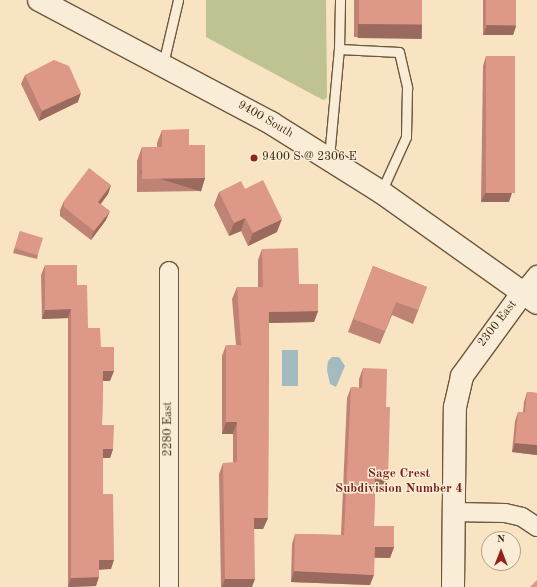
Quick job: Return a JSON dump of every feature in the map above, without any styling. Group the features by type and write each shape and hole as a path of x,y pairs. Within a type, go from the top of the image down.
{"main road":[{"name":"9400 South","path":"39,0 163,64 329,159 533,290"},
{"name":"2300 East","path":"454,512 455,408 462,376 533,290"},
{"path":"453,587 454,512"}],"street":[{"name":"2280 East","path":"169,271 169,587"},
{"path":"454,512 505,513 522,518 537,528"}],"lane":[{"path":"163,64 178,0"},
{"path":"329,159 339,48 340,0"},
{"path":"339,48 399,52 404,62 406,138 381,192"}],"green space":[{"path":"206,0 326,0 327,98 323,100 206,37"}],"water":[{"path":"282,350 298,350 298,386 282,386"},
{"path":"332,357 339,357 345,366 336,387 330,384 327,370 328,361"}],"building":[{"path":"359,0 422,0 422,24 359,24"},
{"path":"486,0 516,0 516,25 486,25"},
{"path":"486,56 515,56 515,193 486,193"},
{"path":"54,60 69,66 81,93 42,111 25,75"},
{"path":"189,129 189,145 205,145 205,178 142,179 142,147 162,147 162,130"},
{"path":"89,168 111,185 98,202 110,211 94,231 64,207 64,201"},
{"path":"263,180 282,219 253,233 245,218 234,223 219,192 241,181 245,189"},
{"path":"20,231 43,238 38,255 15,248"},
{"path":"298,248 299,284 318,284 318,311 269,312 268,518 254,518 255,579 225,579 223,463 237,462 237,422 226,422 226,345 241,345 237,287 263,287 262,249"},
{"path":"45,265 77,265 77,285 87,285 88,328 100,328 101,347 114,347 114,371 103,371 102,425 114,425 113,449 103,449 103,494 113,494 114,560 99,560 99,577 71,578 71,309 45,310"},
{"path":"373,266 427,287 418,310 396,302 385,331 353,319"},
{"path":"363,368 387,369 386,407 390,407 388,480 375,479 374,526 394,526 394,547 375,547 374,575 294,571 295,534 344,535 351,387 362,388"},
{"path":"527,392 537,393 537,445 515,443 518,412 525,412"},
{"path":"537,580 537,587 530,587"}],"place":[{"name":"9400 S @ 2306 E","path":"254,158"}],"district":[{"name":"Sage Crest Subdivision Number 4","path":"399,482"}]}
